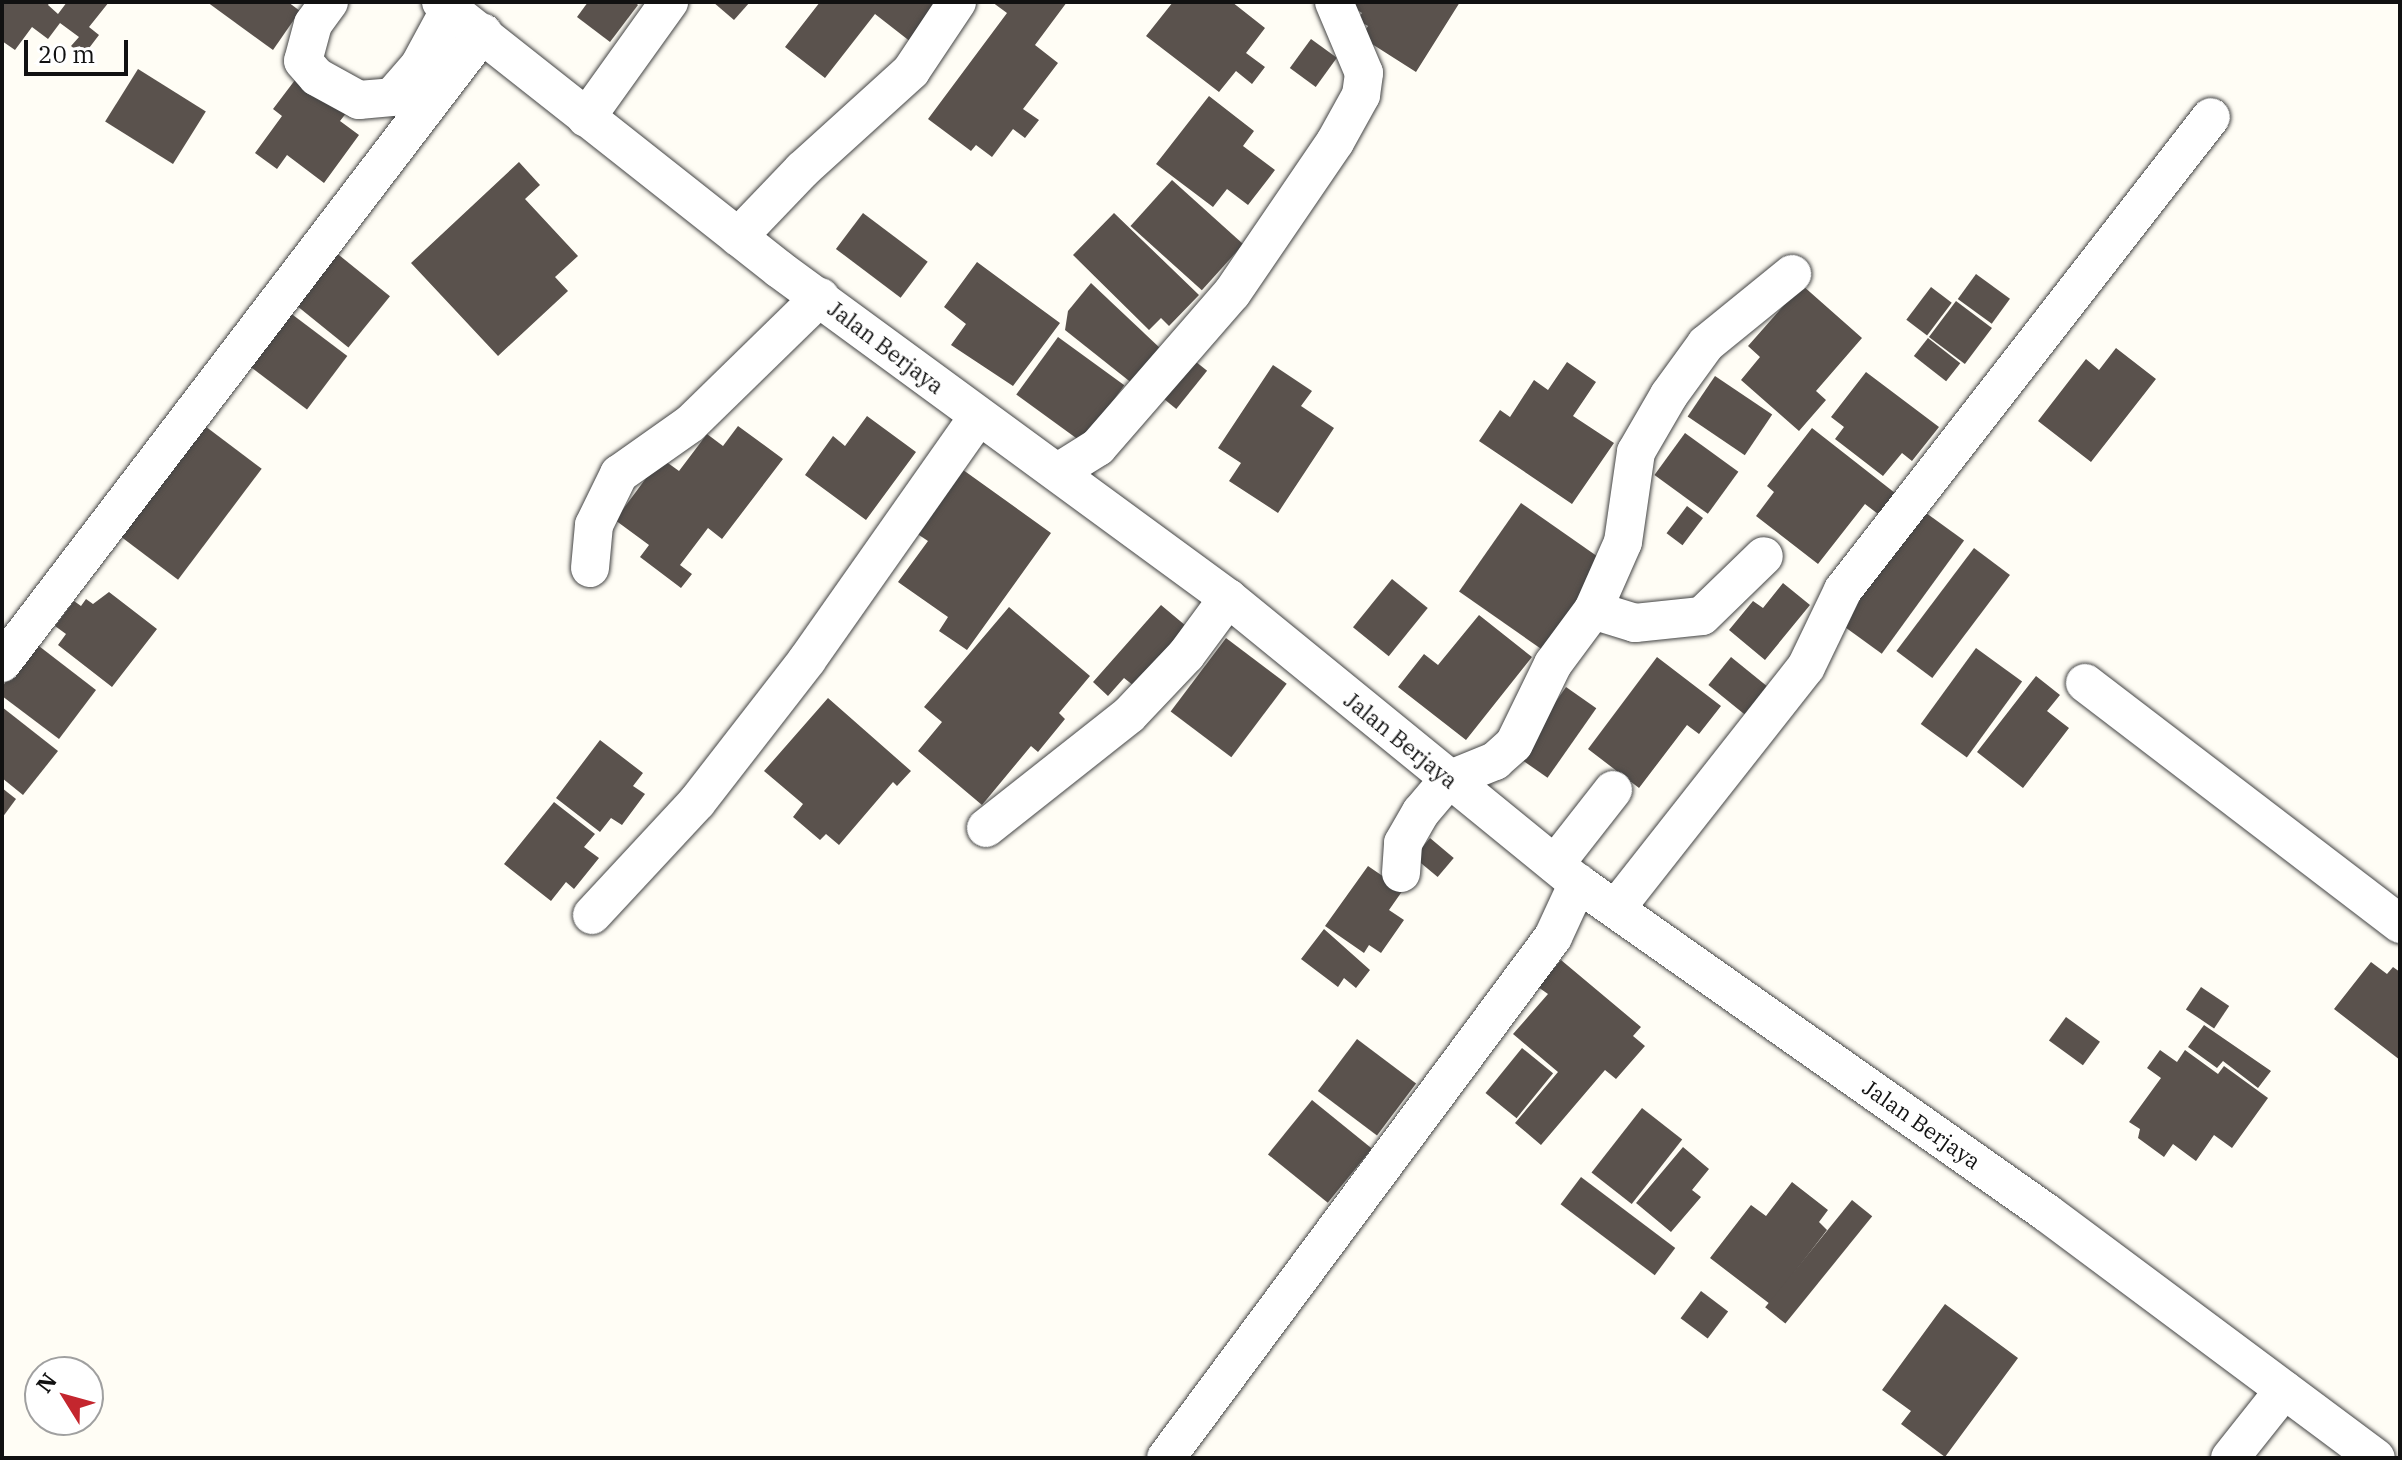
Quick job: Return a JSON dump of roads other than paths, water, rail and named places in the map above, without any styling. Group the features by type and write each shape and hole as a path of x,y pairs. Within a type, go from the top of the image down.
{"street":[{"path":"329,2 313,24 303,61 317,77 359,100 392,97 419,66 446,5"},
{"path":"586,118 669,2"},
{"path":"738,237 802,170 911,71 957,2"},
{"path":"1058,472 1098,447 1232,293 1335,142 1361,95 1364,73 1334,2"},
{"name":"Jalan Berjaya","path":"446,5 738,237 978,417 1228,598 1448,780 1567,873 2047,1213 2376,1458"},
{"path":"2,663 483,33"},
{"path":"1617,907 1806,667 1843,590 2211,117"},
{"path":"1401,873 1403,843 1421,812 1448,780 1495,761 1514,744 1553,664 1593,610 1623,542 1636,452 1669,395 1706,344 1792,274"},
{"path":"590,568 594,525 619,474 690,424 820,297"},
{"path":"592,915 697,802 807,660 978,417"},
{"path":"1593,610 1635,623 1702,616 1764,556"},
{"path":"986,828 1129,715 1186,655 1228,598"},
{"path":"2085,683 2400,924"},
{"path":"1166,1458 1553,937 1567,873 1613,790"},
{"path":"2230,1458 2284,1390"}]}
